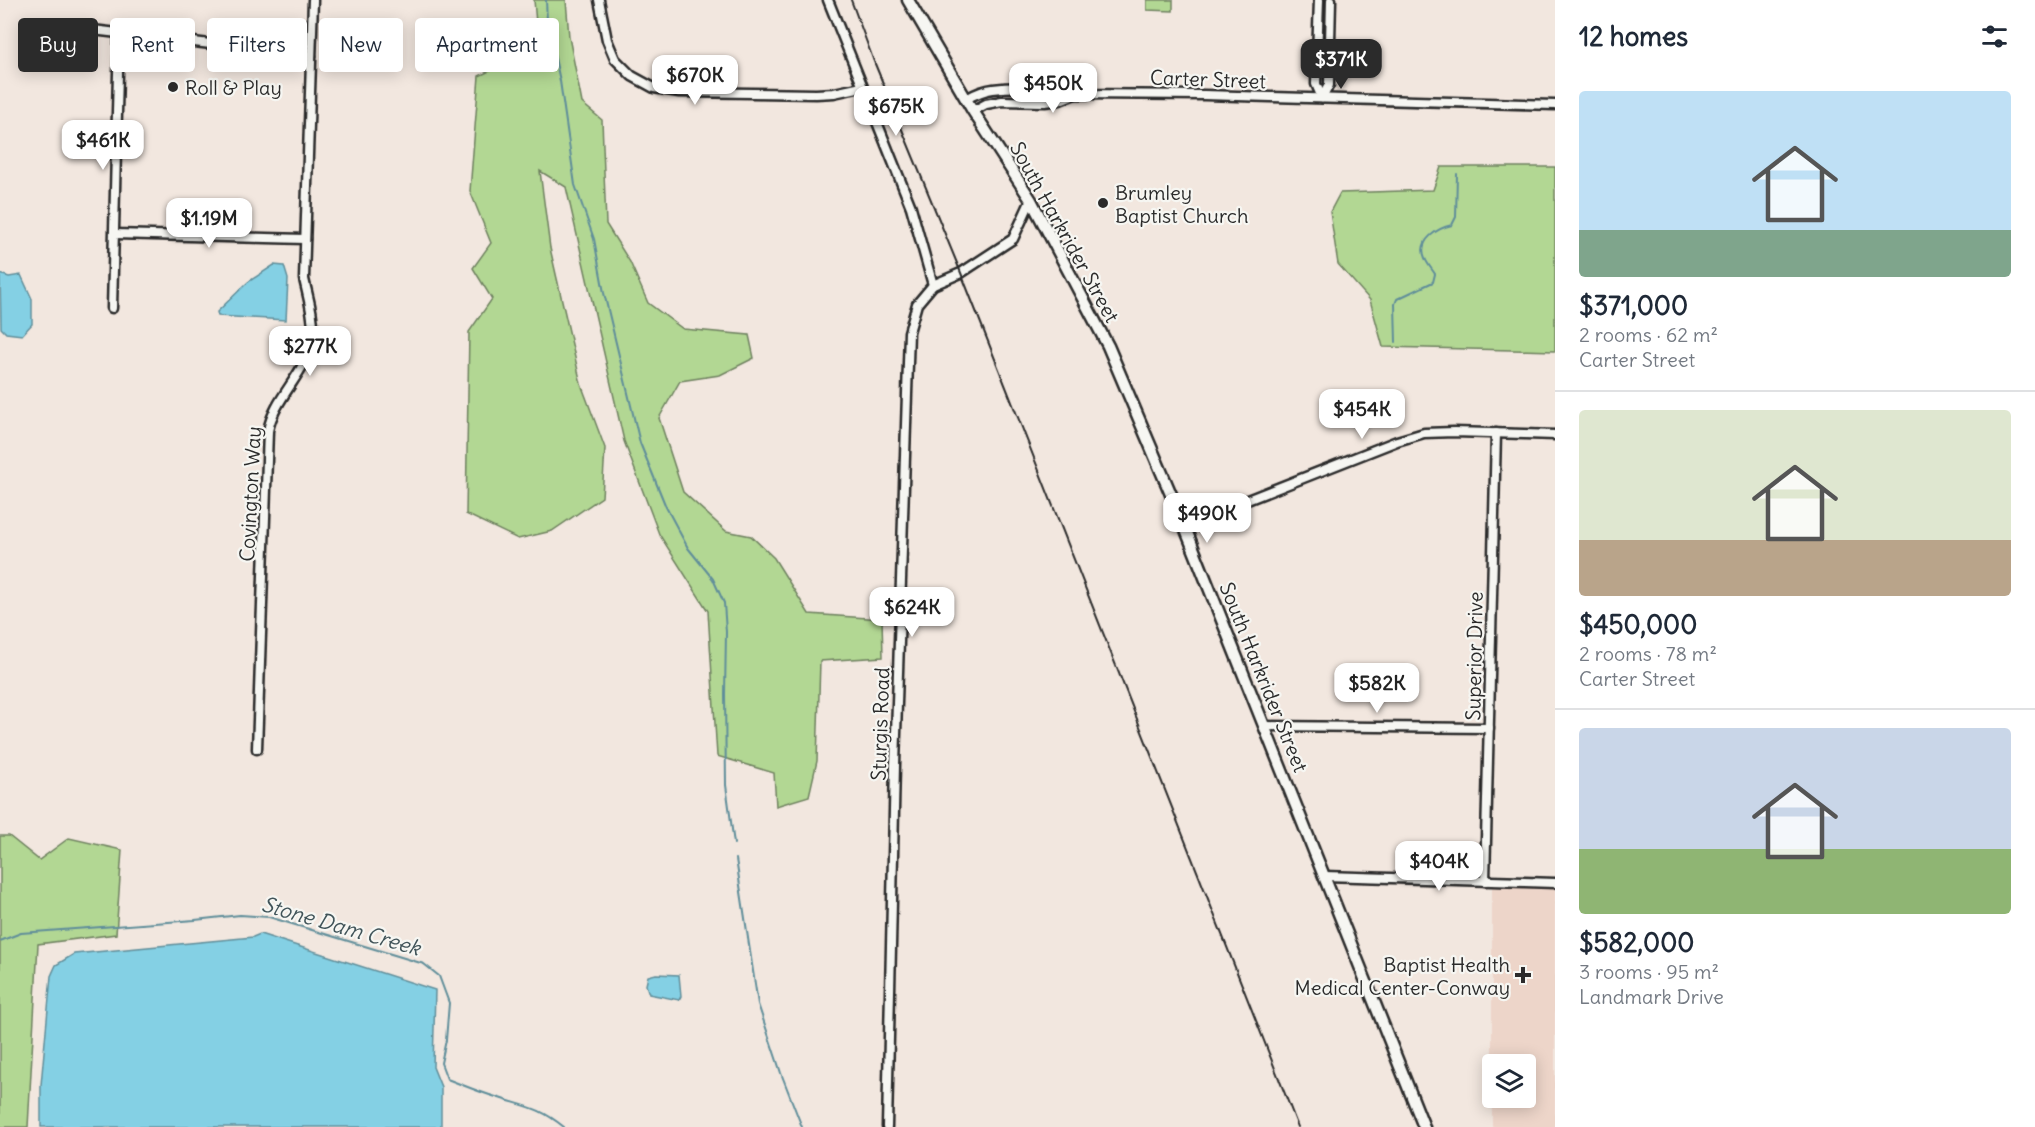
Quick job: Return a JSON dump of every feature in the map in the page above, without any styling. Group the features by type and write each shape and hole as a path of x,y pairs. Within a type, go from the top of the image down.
{"main road":[{"name":"South Harkrider Street","path":"908,0 973,111 1031,200 1108,346 1184,525 1424,1127"}],"street":[{"name":"Covington Way","path":"257,749 268,431 270,418 308,355 313,336 313,323 304,279 313,0"},
{"path":"599,0 607,40 615,59 632,76 654,88 679,92 816,94 862,87"},
{"path":"828,0 911,207 933,285 961,273 1013,239 1031,200"},
{"path":"1319,0 1316,84 1322,98"},
{"path":"1322,98 1329,85 1331,0"},
{"path":"195,43 311,56"},
{"path":"112,308 118,72"},
{"name":"Carter Street","path":"966,99 979,92 993,89 1060,90 1076,94 1555,105"},
{"name":"Carter Street","path":"973,111 986,104 1002,101 1045,102 1060,100 1076,94"},
{"path":"115,234 305,238"},
{"name":"Sturgis Road","path":"887,1127 895,765 909,332 917,304 933,285"},
{"path":"1184,525 1396,441 1425,433 1555,435"},
{"name":"Superior Drive","path":"1485,880 1496,433"},
{"path":"1264,726 1489,728"},
{"path":"1324,876 1555,882"}],"shaded area":[{"name":"Baptist Health Medical Center-Conway","path":"1492,884 1555,885 1555,1127 1492,1127 1492,1108 1536,1108 1536,1054 1492,1054"}],"green space":[{"path":"534,0 566,0 569,37 582,103 602,120 606,224 630,262 648,303 683,329 749,335 754,358 720,375 680,381 659,418 683,492 726,531 751,536 774,558 809,614 882,619 883,657 820,661 817,761 809,796 776,806 774,773 717,756 708,611 659,534 624,441 566,187 540,171 550,248 581,384 605,448 602,497 552,531 518,539 466,514 469,332 492,299 473,268 491,243 470,191 479,76 487,72 559,72 559,18 536,18"},
{"path":"1147,0 1173,0 1173,11 1147,10"},
{"path":"1441,167 1555,167 1555,351 1383,347 1370,300 1338,264 1330,212 1340,193 1433,190"},
{"path":"0,836 9,836 39,860 69,838 122,850 116,934 38,944 28,1127 0,1127"}],"water":[{"path":"274,265 284,266 288,279 286,320 218,316 217,312 248,282"},
{"path":"0,274 9,277 21,275 32,299 32,324 22,335 6,333 1,328"},
{"path":"260,934 435,990 433,1067 441,1087 441,1127 41,1127 41,1085 51,976 56,965 74,954 253,937"},
{"path":"679,975 681,996 679,1000 649,994 646,985 648,976"}],"waterway":[{"path":"546,0 547,21 560,81 575,185 594,239 604,293 640,443 666,507 688,548 713,579 724,603 726,785 734,844"},
{"path":"1396,342 1395,304 1397,299 1433,282 1435,274 1425,258 1424,246 1430,236 1452,225 1456,217 1457,174"},
{"path":"736,859 758,1004 802,1127"},
{"name":"Stone Dam Creek","path":"0,941 21,933 240,915 269,917 424,964 439,976 449,1003 446,1040 441,1063 447,1079 539,1111 564,1127"}],"railway":[{"path":"851,0 1298,1127"}],"place":[{"name":"Roll & Play","path":"173,87"},
{"name":"Brumley Baptist Church","path":"1103,203"},
{"name":"Baptist Health Medical Center-Conway","path":"1523,975"}]}
